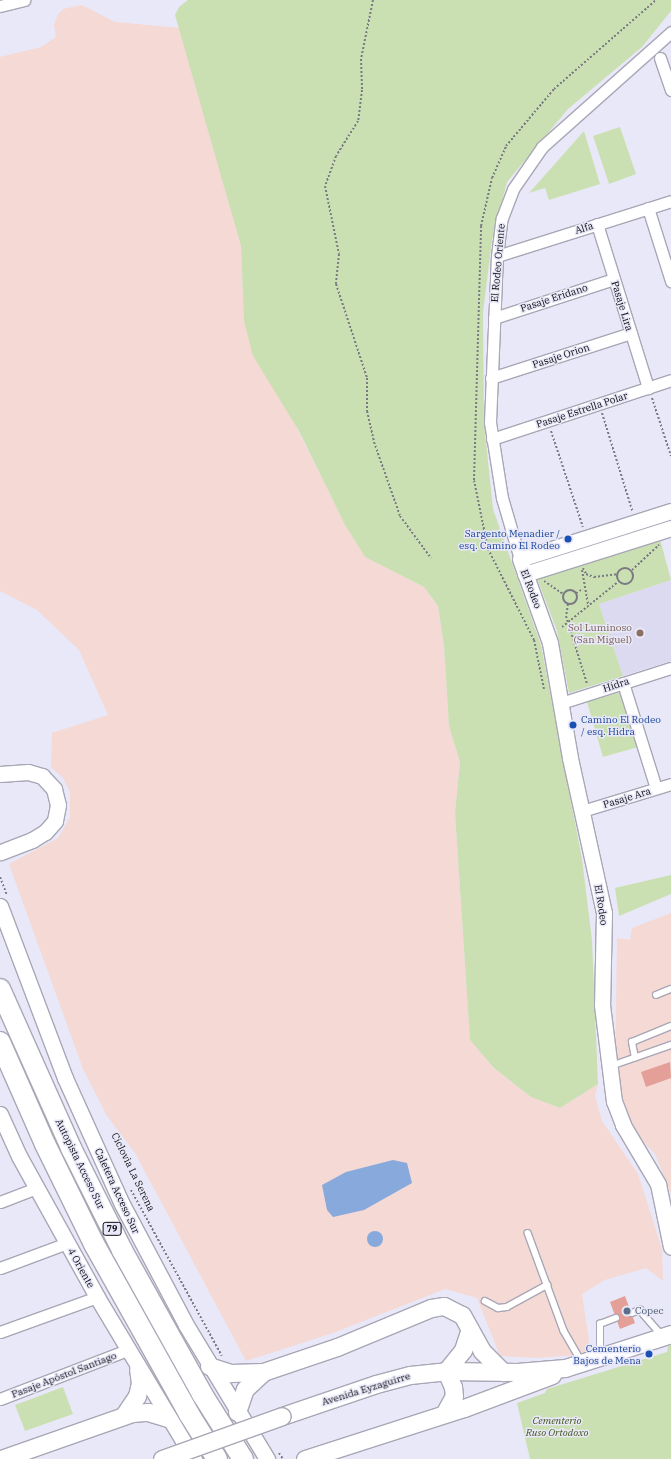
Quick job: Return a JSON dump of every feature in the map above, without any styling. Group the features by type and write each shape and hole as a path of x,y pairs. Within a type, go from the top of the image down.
{"highway":[{"name":"Autopista Acceso Sur","path":"0,989 62,1128 122,1250 202,1394 243,1459"},
{"name":"79","path":"0,1042 48,1151 94,1244 185,1407 217,1459"}],"main road":[{"path":"520,559 671,512"},
{"path":"525,574 671,528"},
{"name":"El Rodeo","path":"520,559 550,643 605,922 602,991 609,1067 614,1102 621,1120 653,1173 661,1194 671,1247"},
{"path":"0,774 28,772 42,776 54,789 58,805 55,821 45,832 32,840 0,852"},
{"name":"Caletera Acceso Sur","path":"4,902 66,1078 115,1190 160,1278 209,1366 237,1412 271,1453"},
{"name":"4 Oriente","path":"0,1114 4,1132 37,1188 127,1350 168,1418"},
{"path":"209,1366 231,1373 263,1372 362,1338 431,1308 444,1306 454,1309 466,1319 470,1330 482,1351 503,1372"},
{"path":"445,1412 454,1396 453,1387 446,1371 463,1350 470,1330"},
{"name":"Avenida Eyzaguirre","path":"162,1459 282,1416 393,1379 446,1371 503,1372 565,1368 668,1335"},
{"path":"309,1458 522,1387 565,1368"},
{"path":"124,1415 137,1396 140,1383 138,1369"},
{"path":"237,1412 245,1389 263,1372"},
{"path":"1,1459 124,1415 148,1412 168,1418 194,1459"}],"street":[{"path":"6,3 24,0"},
{"name":"El Rodeo Oriente","path":"520,559 502,498 492,438 491,378 497,256 505,207 516,182 551,137 646,56 671,32"},
{"path":"646,56 666,57 671,90"},
{"name":"Alfa","path":"497,256 671,201"},
{"path":"648,208 671,281"},
{"name":"Pasaje Lira","path":"597,224 648,388"},
{"name":"Pasaje Eridano","path":"494,318 614,279"},
{"name":"Pasaje Orion","path":"491,378 631,333"},
{"name":"Pasaje Estrella Polar","path":"492,438 671,380"},
{"name":"Hidra","path":"561,703 671,668"},
{"path":"623,683 656,788"},
{"name":"Pasaje Ara","path":"582,811 671,784"},
{"path":"0,1202 37,1188"},
{"path":"0,1268 67,1243"},
{"path":"0,1332 97,1297"},
{"name":"Pasaje Apóstol Santiago","path":"0,1399 127,1350"}],"lane":[{"path":"656,995 671,989"},
{"path":"635,1058 632,1042 671,1026"},
{"path":"609,1067 671,1045"},
{"path":"528,1233 564,1331 582,1363"},
{"path":"485,1301 498,1308 507,1307 547,1285"},
{"path":"632,1313 640,1310 668,1335"},
{"path":"600,1357 600,1324 616,1318"}],"path":[{"path":"373,0 361,59 362,90 358,122 336,156 325,186 339,254 336,284 367,378 367,411 374,442 400,516 431,558"},
{"path":"545,695 534,640 488,549 474,480 481,226 492,178 506,146 554,89 656,0"},
{"path":"648,388 671,456"},
{"path":"599,404 636,522"},
{"path":"548,421 586,538"},
{"path":"632,571 661,543"},
{"path":"588,604 583,590 582,567 586,574 594,577 617,574 624,568 632,571"},
{"path":"562,627 588,604 619,581 630,583 633,579 632,571"},
{"path":"617,574 619,581"},
{"path":"543,580 562,594 563,602 568,604 575,602 576,593"},
{"path":"562,594 568,590 576,593 583,590"},
{"path":"568,604 568,622 590,694"},
{"path":"0,877 4,902"},
{"name":"Ciclovìa La Serena","path":"130,1188 231,1373"},
{"path":"271,1453 283,1459"}],"shaded area":[{"path":"82,5 115,22 181,28 241,246 244,321 345,525 365,557 424,587 438,606 444,646 449,726 460,762 455,813 470,1040 494,1068 531,1097 560,1108 598,1084 595,1096 602,1121 638,1174 662,1249 663,1281 646,1268 605,1280 582,1294 591,1354 536,1358 500,1356 477,1298 445,1289 333,1333 246,1361 135,1153 107,1116 83,1069 9,864 58,838 70,817 70,792 63,778 51,767 52,733 108,715 79,650 37,610 0,591 0,57 41,47 56,37 54,25 58,14 63,9"},
{"name":"Sol Luminoso (San Miguel)","path":"671,580 671,661 623,676 599,604"},
{"path":"671,913 671,1194 655,1154 627,1126 615,1078 617,938 630,940 632,928"}],"green space":[{"path":"188,0 671,0 671,11 642,47 568,109 507,182 492,240 483,313 484,423 493,509 541,645 582,859 592,940 598,1084 560,1108 531,1097 494,1068 470,1040 455,813 460,762 449,726 444,646 438,606 424,587 365,557 345,525 299,431 253,356 244,321 241,246 175,15 179,7"},
{"path":"620,127 636,174 609,184 593,136"},
{"path":"584,131 600,184 549,200 545,188 529,193"},
{"path":"659,535 671,580 599,604 623,676 569,693 557,631 538,581 541,575"},
{"path":"621,692 638,747 603,757 587,702"},
{"path":"671,875 671,894 619,916 615,888"},
{"name":"Cementerio Ruso Ortodoxo","path":"671,1345 671,1459 530,1459 517,1403 545,1393 547,1389 667,1352 668,1346"},
{"path":"63,1387 73,1414 25,1431 15,1405"}],"water":[{"path":"393,1160 407,1163 412,1183 364,1210 333,1217 327,1210 322,1185 346,1172"},
{"path":"375,1231 381,1233 383,1239 381,1245 375,1247 369,1245 367,1239 369,1233"}],"building":[{"path":"670,1062 671,1078 646,1087 641,1072"},
{"path":"625,1296 635,1323 620,1329 610,1302"}],"place":[{"name":"Sargento Menadier / esq. Camino El Rodeo","path":"568,539"},
{"name":"Sol Luminoso (San Miguel)","path":"640,633"},
{"name":"Camino El Rodeo / esq. Hidra","path":"573,725"},
{"name":"Copec","path":"627,1311"},
{"name":"Cementerio Bajos de Mena","path":"649,1354"}]}
